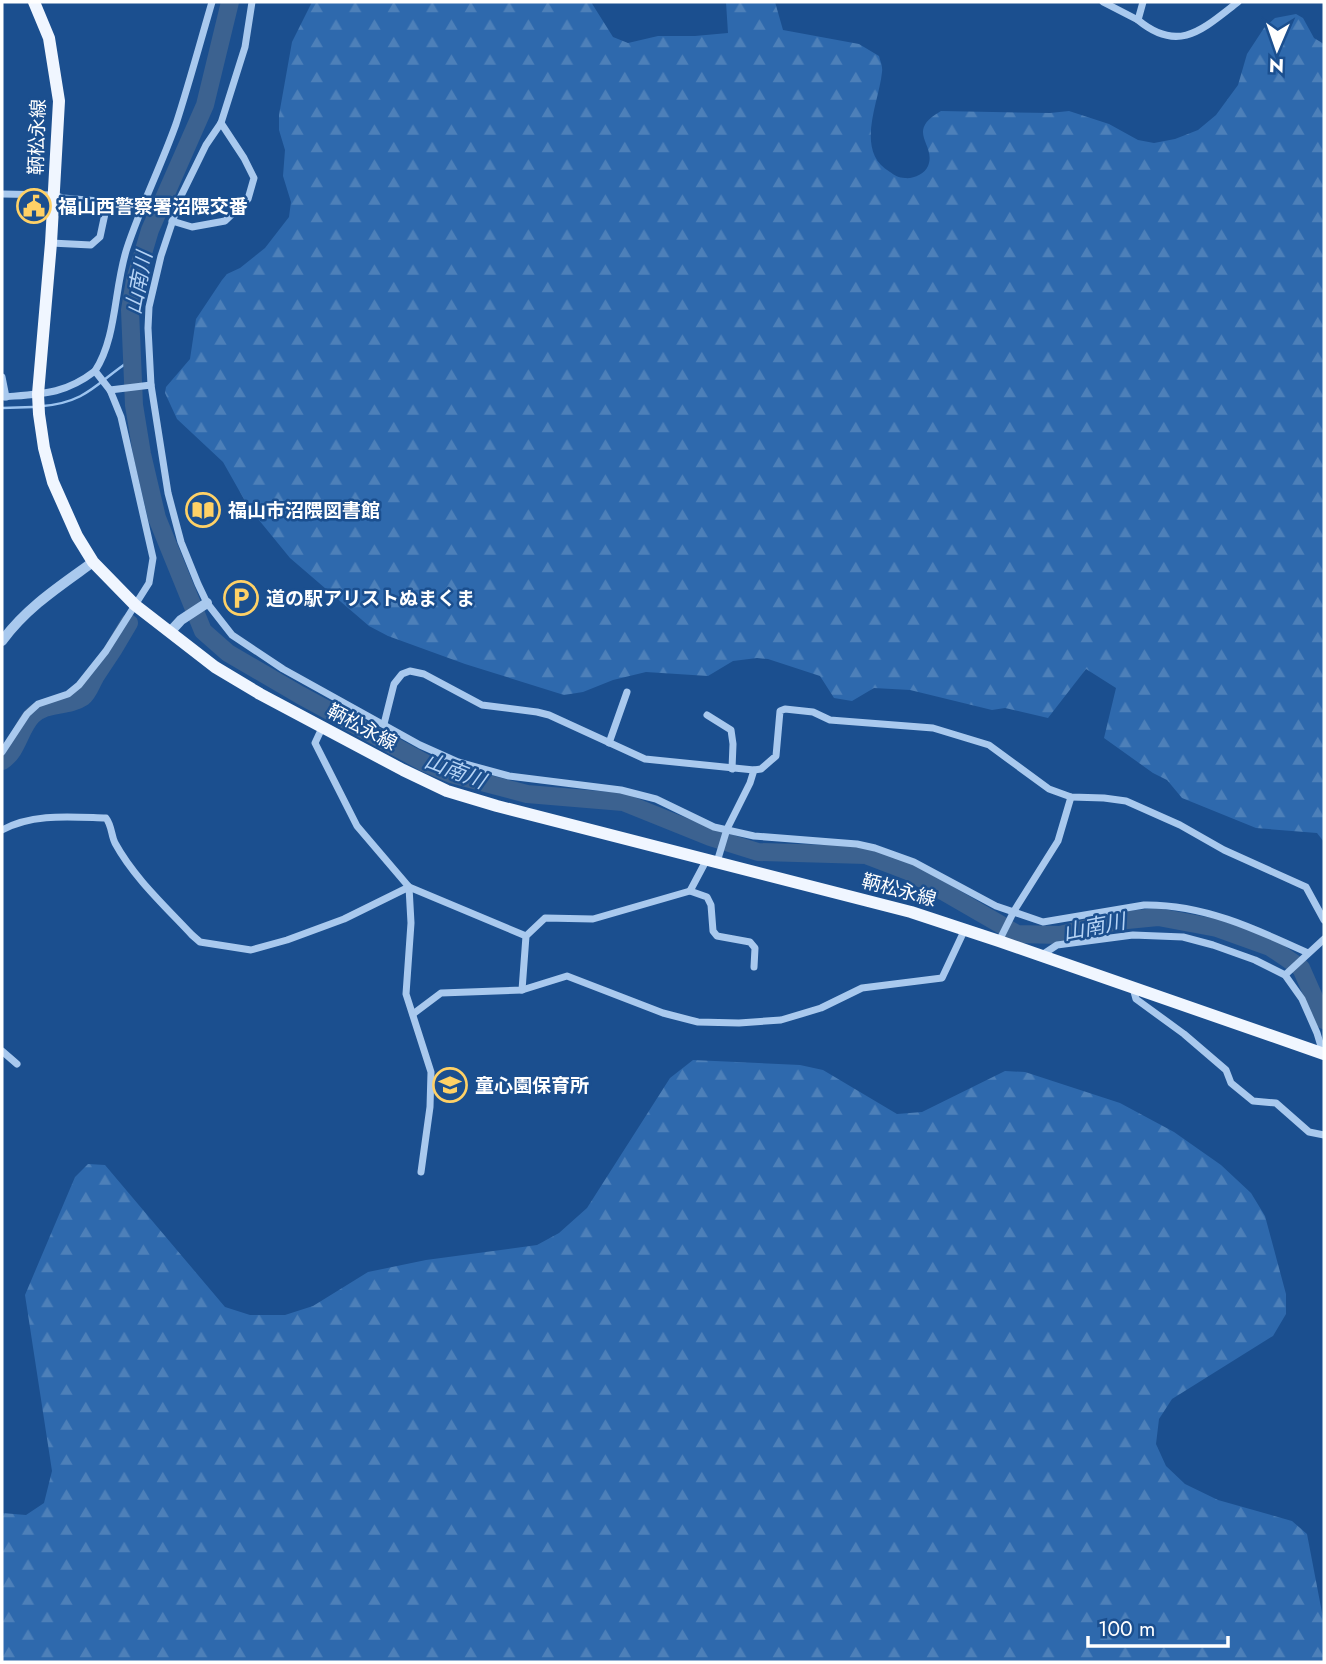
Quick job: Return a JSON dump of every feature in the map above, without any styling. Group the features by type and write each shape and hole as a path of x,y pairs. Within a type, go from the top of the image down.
{"main road":[{"name":"鞆松永線","path":"34,2 49,38 59,101 51,243 38,396 44,448 56,491 72,527 93,562 135,604 215,667 322,728 447,791 497,806 715,857 1001,938 1041,956 1324,1055"}],"street":[{"path":"2,377 4,397 38,396 64,391 98,374 108,345 118,279 127,248 175,126 212,2"},
{"path":"252,2 245,47 221,123 196,165 172,221 149,307 147,385 168,493 181,542 204,605 232,635 283,669 420,745 458,762 509,776 621,790 656,799 726,832 875,848 915,862 1012,914 1043,922 1144,905 1185,908 1234,920 1306,955"},
{"path":"1103,2 1138,20 1152,32 1168,37 1186,37 1201,31 1238,2"},
{"path":"1138,20 1143,2"},
{"path":"172,221 192,227 225,221 248,199 254,178 221,123"},
{"path":"2,194 54,195 99,201 106,209 100,237 92,245 51,243"},
{"path":"2,752 27,713 38,704 68,694 79,685 106,651 149,583 153,558 121,416 111,388 98,374"},
{"path":"111,388 147,385"},
{"path":"2,641 33,605 93,562"},
{"path":"170,632 181,620 204,605"},
{"path":"384,724 394,684 402,674 410,671 424,674 482,705 537,712 645,759 732,769 761,769 776,756 780,711 785,709 813,712 830,720 933,728 989,745 1048,789 1071,797 1126,802 1180,825 1224,850 1306,887 1324,920"},
{"path":"609,743 627,692"},
{"path":"708,715 731,730 732,769"},
{"path":"322,728 315,743 356,825 409,887 526,936"},
{"path":"690,891 715,857 754,770"},
{"path":"1001,938 1012,914 1058,841 1071,797"},
{"path":"2,830 16,823 36,819 106,818 110,823 114,841 142,880 192,935 200,942 251,950 344,919 409,887"},
{"path":"409,887 411,923 406,994 432,1072 421,1172"},
{"path":"522,990 526,936 545,918 593,919 690,891 707,897 711,905 713,931 717,936 750,942 755,948 754,967"},
{"path":"414,1014 441,993 522,990 567,976 630,1002 698,1021 739,1023 781,1020 821,1008 862,988 942,978 965,929"},
{"path":"1041,956 1057,946 1152,934 1182,937 1255,960 1287,973 1302,999 1324,1055"},
{"path":"1287,973 1324,939"},
{"path":"1133,988 1136,999 1184,1034 1226,1070 1231,1083 1253,1101 1276,1103 1309,1132 1324,1135"},
{"path":"2,1051 17,1064"}],"green space":[{"path":"312,2 591,2 613,37 628,43 658,36 728,33 726,2 775,2 783,30 859,44 879,56 882,70 871,126 873,152 879,163 890,172 908,178 922,174 928,166 929,151 923,132 930,118 941,111 1069,111 1109,124 1138,140 1154,143 1175,139 1198,130 1216,115 1238,85 1247,54 1264,28 1275,18 1296,14 1303,18 1314,38 1324,44 1324,842 1317,833 1256,828 1182,798 1167,780 1104,738 1116,688 1086,669 1048,718 1005,708 992,710 910,690 874,688 852,701 834,698 820,676 757,658 733,661 708,676 646,672 613,680 583,692 564,695 465,664 388,636 369,626 290,558 249,508 223,462 177,419 165,393 166,387 190,359 196,319 222,280 265,248 289,217 291,202 283,176 285,150 279,130 279,115 292,42"},
{"path":"693,1060 800,1065 823,1070 897,1114 922,1112 1005,1071 1025,1072 1120,1103 1174,1132 1221,1165 1251,1193 1265,1216 1286,1294 1286,1314 1273,1336 1172,1399 1159,1419 1156,1444 1166,1466 1185,1484 1218,1500 1292,1521 1307,1534 1324,1623 1324,1662 2,1662 2,1513 26,1515 44,1503 52,1471 25,1295 75,1177 88,1164 105,1165 225,1307 250,1315 285,1315 313,1306 368,1272 426,1260 537,1245 559,1233 587,1208 670,1078"}],"waterway":[{"name":"山南川","path":"230,2 205,105 150,230 135,280 130,310 134,405 142,454 157,518 203,631 228,653 300,695 425,763 451,774 527,794 623,802 710,837 758,852 866,855 908,871 1017,934 1060,935 1117,921 1158,917 1217,928 1270,947 1301,968 1324,1020"},
{"path":"43,406 58,404 82,395 131,360"},
{"path":"2,408 33,407"},
{"path":"2,761 12,752 28,722 38,711 77,700 85,695 129,623"}],"place":[{"name":"福山西警察署沼隈交番","path":"34,206"},
{"name":"福山市沼隈図書館","path":"203,510"},
{"name":"道の駅アリストぬまくま","path":"241,598"},
{"name":"童心園保育所","path":"450,1085"}]}
